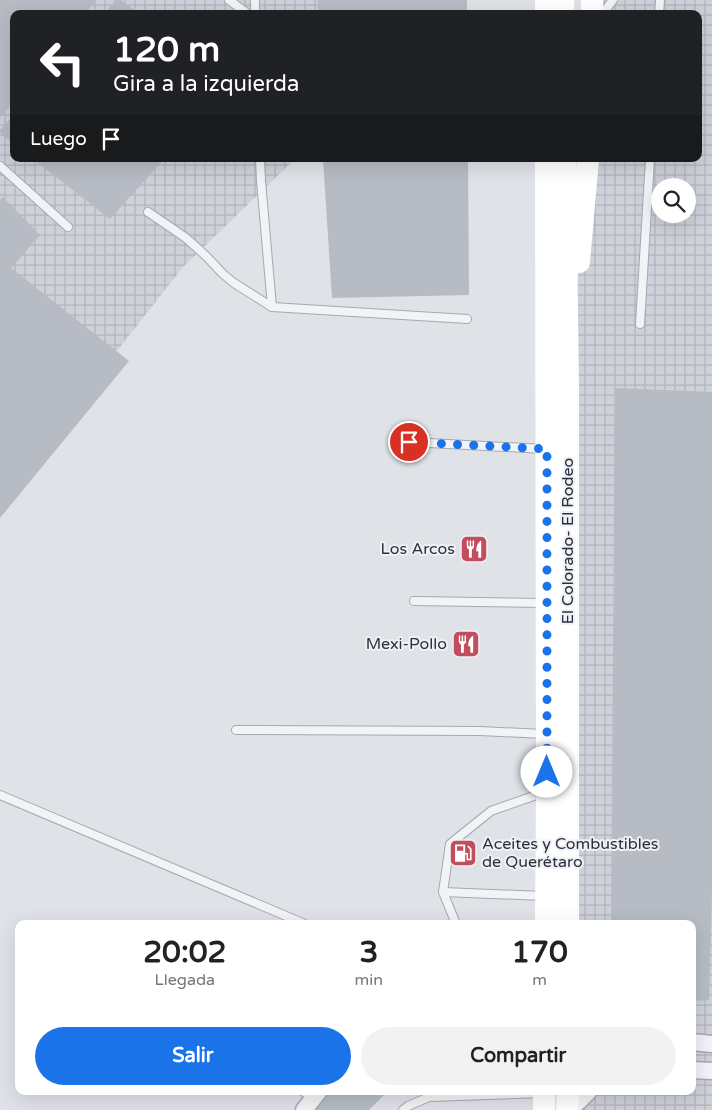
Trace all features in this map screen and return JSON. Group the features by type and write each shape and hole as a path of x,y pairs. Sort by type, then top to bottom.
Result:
{"main road":[{"name":"El Colorado- El Rodeo","path":"546,162 546,920"},
{"name":"El Colorado- El Rodeo","path":"565,162 568,388 568,920"},
{"path":"568,388 588,162"},
{"path":"568,1095 569,1110"}],"street":[{"path":"696,1042 712,1044"},
{"path":"696,1070 712,1071"},
{"path":"569,1110 585,1095"}],"lane":[{"path":"229,0 243,10"},
{"path":"605,10 613,0"},
{"path":"260,162 272,307"},
{"path":"640,324 650,162"},
{"path":"0,166 68,227"},
{"path":"148,212 186,238 234,283 272,307 467,319"},
{"path":"409,442 547,449"},
{"path":"414,601 547,603"},
{"path":"236,730 480,731 547,734"},
{"path":"454,920 443,892 450,844 491,811 547,791"},
{"path":"0,795 296,920"},
{"path":"443,892 546,896"},
{"path":"403,1110 429,1097 544,1098"}],"shaded area":[{"path":"0,0 458,0 448,10 10,10 10,162 292,162 183,267 0,500"},
{"path":"603,0 712,0 712,1110 567,1110 566,1095 696,1095 696,920 565,920 568,388 589,162 702,162 702,10 602,10"}],"building":[{"path":"0,0 96,0 88,10 10,10 10,106 0,118"},
{"path":"116,0 121,0 134,10 107,10"},
{"path":"318,0 467,0 467,10 318,10"},
{"path":"10,119 10,141 0,133 0,130"},
{"path":"37,162 161,162 110,219"},
{"path":"323,162 468,162 469,295 332,298"},
{"path":"3,197 40,235 11,268 129,361 0,518 0,200"},
{"path":"615,388 712,392 712,890 709,1000 696,1001 696,920 611,920"},
{"path":"324,1095 384,1095 369,1110 312,1110"}],"place":[{"name":"Los Arcos","path":"474,549"},
{"name":"Mexi-Pollo","path":"466,644"},
{"name":"Aceites y Combustibles de Querétaro","path":"463,853"}],"route":[{"path":"409,442 547,449 547,772"}]}
